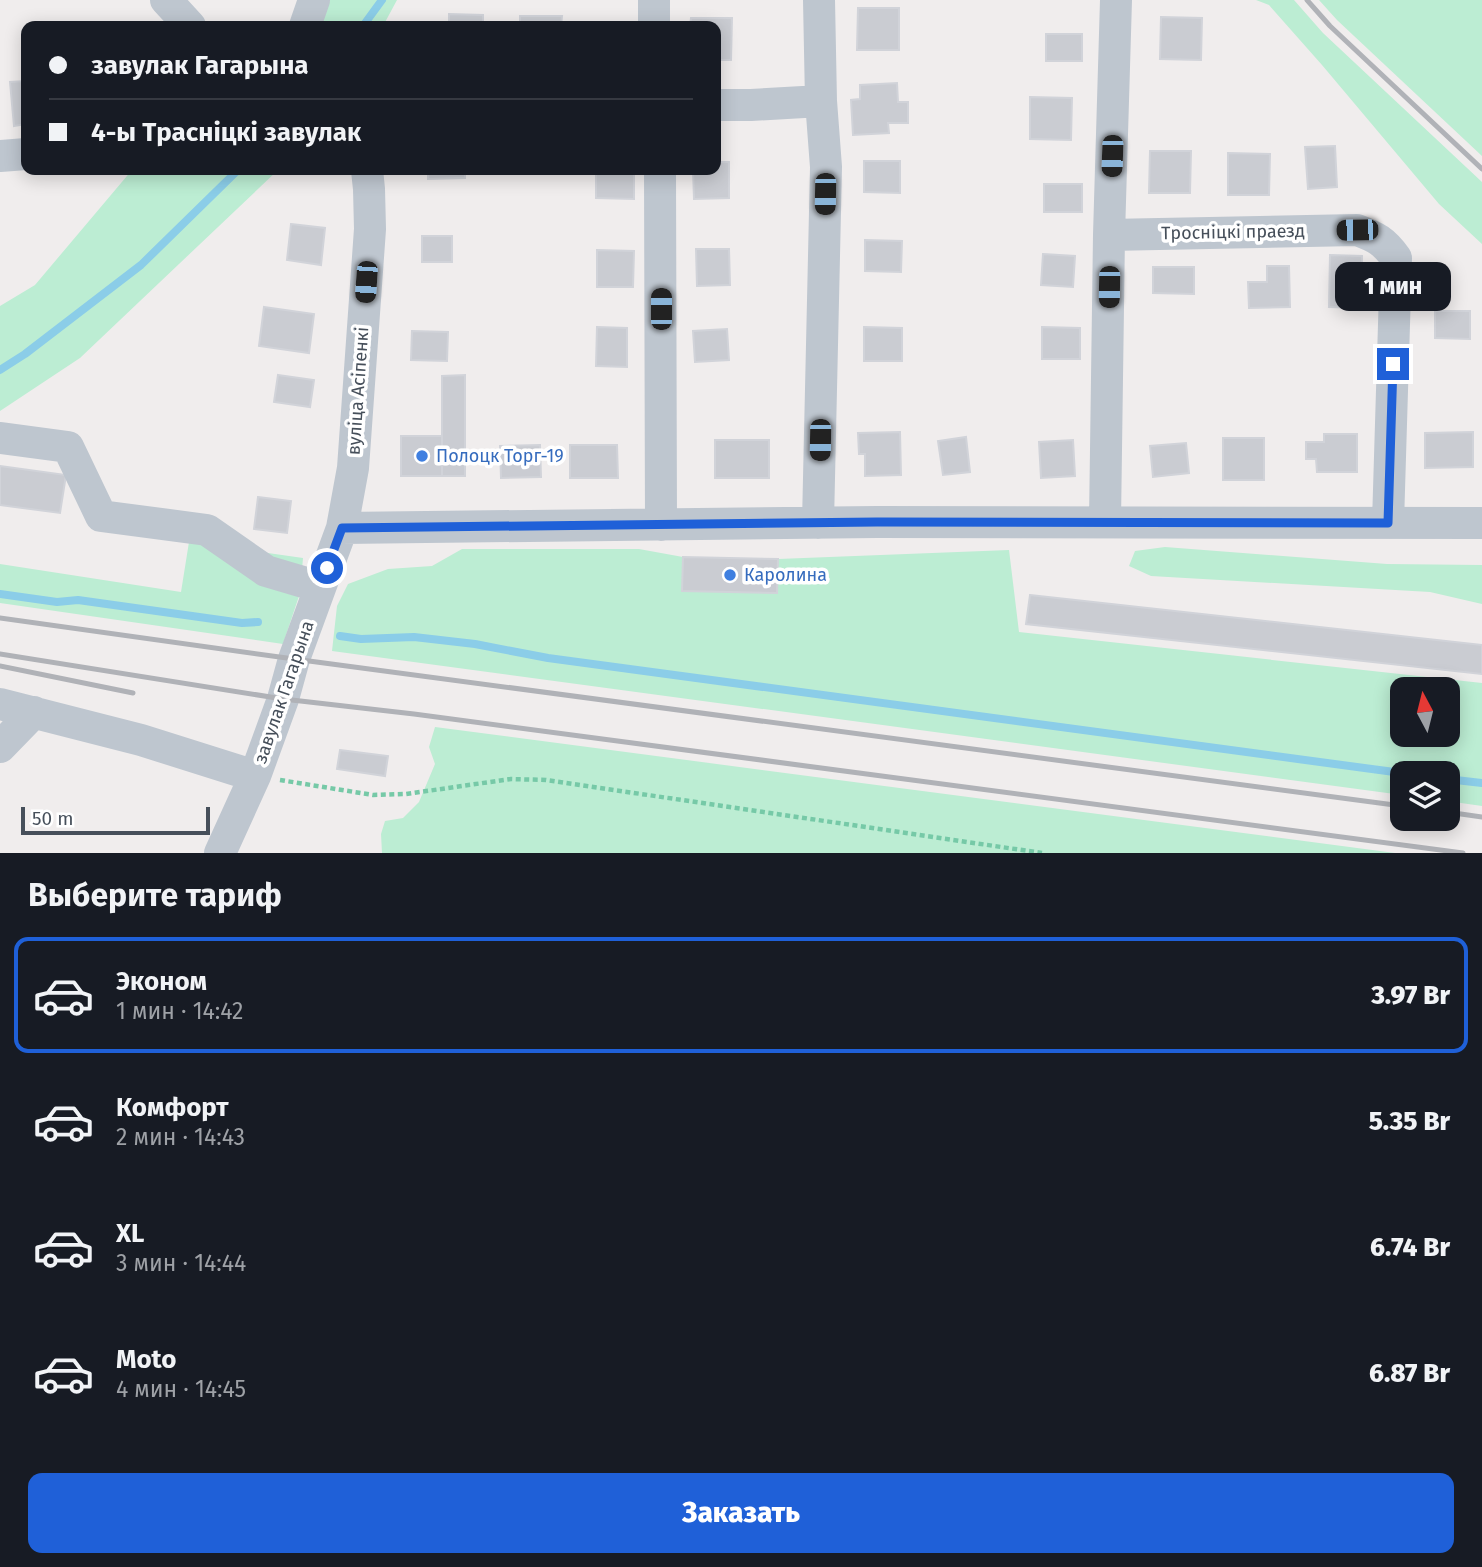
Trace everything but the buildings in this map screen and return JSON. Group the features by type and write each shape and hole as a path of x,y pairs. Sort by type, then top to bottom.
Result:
{"street":[{"path":"166,0 185,21"},
{"path":"307,21 314,0"},
{"path":"654,0 654,21"},
{"path":"818,523 826,167 821,101 819,0"},
{"path":"1105,522 1116,0"},
{"path":"721,106 821,101"},
{"path":"0,156 21,154"},
{"name":"вуліца Асіпенкі","path":"342,528 353,468 370,229 367,175"},
{"path":"660,175 662,525"},
{"name":"Тросніцкі праезд","path":"1110,234 1357,230 1387,244 1396,258 1388,523"},
{"path":"1,438 68,447 101,516 207,530 266,572 320,587"},
{"path":"342,528 818,523 1482,523"},
{"name":"завулак Гагарына","path":"220,853 255,776 342,528"},
{"path":"0,704 141,740 255,776"},
{"path":"0,747 34,712"}],"path":[{"path":"255,776 373,795 406,794 511,779 546,780 1042,853"}],"green space":[{"path":"330,0 397,0 386,21 322,20"},
{"path":"1256,0 1294,0 1323,33 1482,182 1482,244 1439,204 1269,5"},
{"path":"1319,0 1482,0 1482,156 1337,20"},
{"path":"128,175 273,175 80,358 0,411 0,306 35,285"},
{"path":"189,542 303,558 300,593 283,644 0,603 0,564 181,592"},
{"path":"1165,547 1387,564 1482,565 1482,604 1430,592 1151,576 1129,566 1135,551"},
{"path":"462,549 639,549 683,557 682,591 776,593 778,559 1009,550 1019,632 1428,677 1390,677 1390,747 1460,747 1460,681 1482,683 1482,806 1460,803 1460,761 1390,761 1390,793 332,651 337,606 348,584 388,569 432,566"},
{"path":"435,727 1395,853 382,853 381,834 385,821 403,818 419,802 435,764 429,747"}],"waterway":[{"path":"367,21 382,0"},
{"path":"0,370 141,265 233,175"},
{"path":"0,594 57,602 78,600 242,623 258,622"},
{"path":"340,636 361,639 414,637 475,644 548,658 1390,771"},
{"path":"1460,780 1482,783"}],"railway":[{"path":"1307,0 1330,26 1482,169"},
{"path":"0,618 1390,804"},
{"path":"0,654 283,699 1463,853"},
{"path":"0,666 133,693"},
{"path":"1460,814 1482,817"}],"place":[{"name":"Полоцк Торг-19","path":"422,456"},
{"name":"Каролина","path":"730,575"}],"route":[{"path":"327,568 342,528 877,522 1388,523 1393,364"}]}
